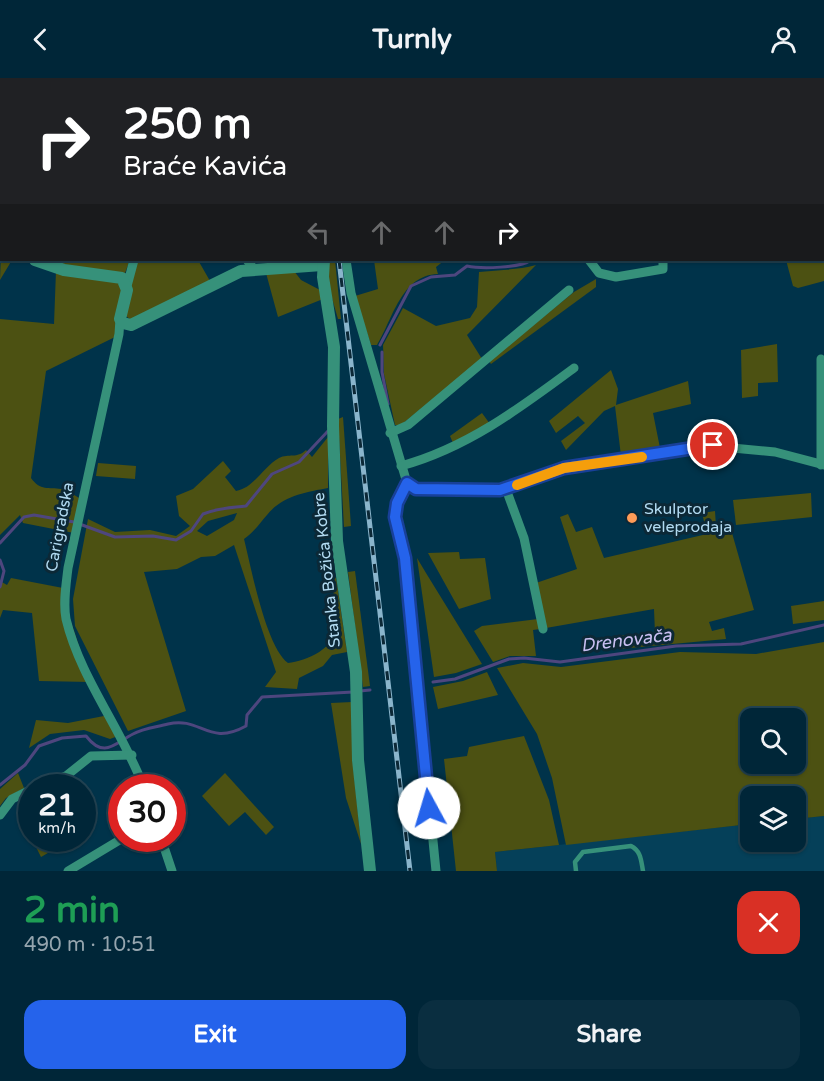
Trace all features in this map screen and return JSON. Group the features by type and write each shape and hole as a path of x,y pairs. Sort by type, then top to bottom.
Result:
{"street":[{"path":"38,261 64,270 126,279"},
{"name":"Carigradska","path":"134,261 126,279 126,322 119,334 80,510 66,587 66,619 93,684 130,752 139,774"},
{"path":"346,261 351,293 390,432 407,483 416,489 506,489 564,468 607,463 701,445 774,452 823,465 821,359"},
{"path":"591,261 599,273 616,276 663,269 663,261"},
{"path":"126,322 226,278 250,264 323,262"},
{"name":"Stanka Božića Kobre","path":"323,262 333,333 337,541 357,692 358,760 370,871"},
{"path":"390,432 408,425 569,290"},
{"path":"401,466 437,454 495,425 574,368"},
{"path":"407,483 397,503 395,517 405,558 436,871"},
{"path":"506,489 524,538 543,629"},
{"path":"68,774 91,756 130,752"},
{"path":"0,815 12,799 18,796"},
{"path":"68,871 108,847"},
{"path":"166,852 172,871"}],"lane":[{"path":"576,871 575,862 583,852 631,846 637,849 641,857 643,871"}],"shaded area":[{"path":"824,816 824,871 497,871 495,852 740,825 740,852 806,852 806,818"}],"green space":[{"path":"1,261 11,261 0,280"},
{"path":"48,261 130,261 125,273 93,271"},
{"path":"136,261 171,261 172,263 199,261 210,281 131,320 126,316"},
{"path":"329,261 335,261 341,319 338,319 327,281"},
{"path":"374,261 444,261 436,267 438,274 425,276 407,290 377,345 371,345 355,296 378,289"},
{"path":"786,261 824,261 824,281 798,288 793,286"},
{"path":"536,265 467,335 482,359 401,425 395,425 384,374 383,345 403,308 436,326 470,318 477,307 479,272"},
{"path":"56,271 116,279 124,286 115,337 46,371 31,478 41,487 61,489 79,498 74,533 23,523 20,515 0,535 0,319 54,324"},
{"path":"294,271 301,280 320,290 323,299 278,317 266,273"},
{"path":"596,279 596,287 491,364 489,361 574,292"},
{"path":"777,344 778,382 758,383 758,396 742,398 741,350"},
{"path":"611,370 618,389 616,405 688,381 691,404 653,413 660,448 621,456 615,406 604,411 566,450 561,441 585,423 578,416 556,433 549,421"},
{"path":"482,413 490,424 453,443 450,436"},
{"path":"343,417 351,526 344,527 338,419"},
{"path":"328,437 328,488 303,493 280,503 244,539 266,624 280,654 288,663 319,652 326,647 336,633 337,614 332,582 336,577 347,652 332,655 323,666 299,678 297,689 265,687 276,672 234,545 215,556 201,557 177,569 144,572 186,711 128,731 75,626 73,599 88,519 115,532 150,530 176,536 190,526 179,516 176,496 193,489 223,461 231,471 225,477 236,491 248,486 279,458 299,454 306,450 312,457","holes":["237,513 234,520 207,536 197,531 208,521"]},
{"path":"98,463 136,466 135,479 96,476"},
{"path":"811,493 812,517 736,525 733,500"},
{"path":"715,511 716,527 730,526 754,610 709,622 712,631 724,628 726,639 619,649 616,636 655,633 654,609 546,628 536,583 577,569 560,517 568,514 576,532 592,527 604,558 707,534 702,513"},
{"path":"459,552 460,559 485,558 491,599 459,609 428,553"},
{"path":"417,558 482,664 456,673 434,677"},
{"path":"355,571 370,686 363,687 348,572"},
{"path":"11,578 63,588 64,601 91,682 39,681 32,613 3,610 0,618 0,581 7,585"},
{"path":"824,601 824,620 793,624 791,606"},
{"path":"538,619 540,629 533,630 536,656 510,656 493,662 474,631 482,626"},
{"path":"824,642 824,816 806,818 806,786 740,786 740,825 566,845 552,778 537,734 497,668 523,663 561,667 680,652 756,654"},
{"path":"487,672 498,695 438,709 433,687 463,681"},
{"path":"352,702 352,754 361,844 346,798 331,703"},
{"path":"109,715 118,736 110,739 84,730 50,734 29,748 36,720 68,723"},
{"path":"524,736 549,800 559,845 495,852 497,871 456,871 444,759 467,756 469,747"},
{"path":"18,773 18,791 6,798 0,806 0,789"},
{"path":"225,773 274,827 266,835 245,812 229,826 202,796"},
{"path":"39,852 50,852 41,857"}],"waterway":[{"path":"380,345 411,286 431,277 455,275 467,266 500,267 519,265 529,261"},
{"path":"382,352 382,372 388,404"},
{"path":"0,543 24,517 34,515 74,522 115,537 153,536 176,540 191,531 203,514 219,509 246,506 272,474 299,462 328,431"},
{"path":"0,560 4,571 0,587"},
{"name":"Drenovača","path":"433,682 455,679 509,659 524,658 560,662 676,646 741,644 824,625"},
{"name":"Drenovača","path":"360,691 370,690"},
{"name":"Drenovača","path":"0,785 25,765 39,746 62,738 86,736 92,743 104,748 115,745 141,730 168,724 189,724 213,732 233,732 246,726 247,715 262,697 353,692"}],"railway":[{"path":"339,261 410,871"}],"slow traffic":[{"path":"517,485 564,468 642,457"}],"place":[{"name":"Skulptor veleprodaja","path":"632,518"}],"route":[{"path":"429,808 405,558 395,517 397,503 407,483 416,489 450,487 500,490 564,468 607,463 701,445 713,445"}]}
